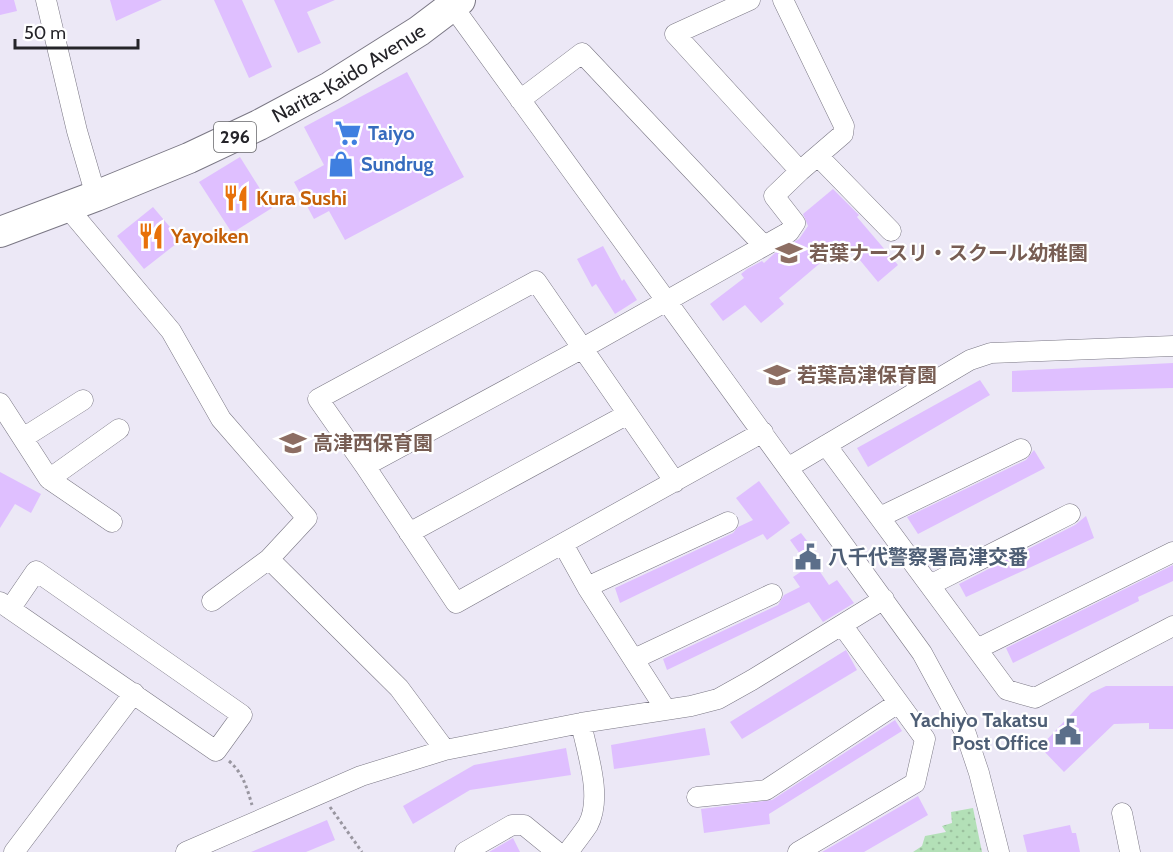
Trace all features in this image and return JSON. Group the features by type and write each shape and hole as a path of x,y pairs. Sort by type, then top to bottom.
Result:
{"highway":[{"name":"Narita-Kaido Avenue","path":"0,232 189,158 259,125 330,87 419,31 453,2"}],"street":[{"path":"46,0 77,131 96,196"},
{"path":"750,0 675,34 800,171"},
{"path":"365,466 583,348 789,232 795,223 774,196 843,134 844,126 783,0"},
{"path":"453,2 520,100 922,653 958,716 972,750 998,849"},
{"path":"520,100 582,53 764,246"},
{"path":"818,156 891,231"},
{"path":"67,207 171,331 221,419 307,518 269,559 212,601"},
{"path":"675,482 536,281 318,399 456,603 564,544 675,482 763,432"},
{"path":"789,467 970,360 991,353 1173,346"},
{"path":"22,438 83,399"},
{"path":"0,404 49,479 112,522"},
{"path":"409,532 628,414"},
{"path":"49,479 119,429"},
{"path":"826,445 1007,690 1035,698 1173,626"},
{"path":"880,517 1021,449"},
{"path":"930,585 1070,514"},
{"path":"587,587 728,522"},
{"path":"564,544 587,587 666,710"},
{"path":"977,649 1173,552"},
{"path":"269,559 399,688 445,750"},
{"path":"36,571 242,715 216,750 134,693 5,605 36,571"},
{"path":"634,659 772,594"},
{"path":"186,852 361,776 445,750 581,723 691,706 718,699 884,599"},
{"path":"798,852 915,783 925,739 842,625"},
{"path":"14,852 134,693"},
{"path":"698,797 765,790 898,703"},
{"path":"568,852 588,825 593,811 595,793 581,723"},
{"path":"1122,813 1130,852"},
{"path":"465,852 512,825 524,825 557,852"}],"path":[{"path":"216,750 236,767 244,780 258,822"},
{"path":"320,794 362,852"}],"green space":[{"path":"973,808 982,852 913,852 922,846 925,836 946,832 942,826 952,823 951,812"}],"building":[{"path":"0,0 14,0 17,11 0,15"},
{"path":"110,0 162,0 116,21"},
{"path":"214,0 242,0 272,67 249,78"},
{"path":"274,0 335,0 307,12 321,43 298,53"},
{"path":"407,72 464,177 345,240 329,211 314,219 294,182 324,165 304,127"},
{"path":"240,157 272,208 232,233 199,182"},
{"path":"833,189 859,215 857,217 898,265 878,282 845,242 779,298 784,304 761,323 745,305 723,321 710,304 744,278 741,274 747,269 762,261 764,263 775,253 799,239 808,226 803,214"},
{"path":"153,207 181,240 144,269 117,236"},
{"path":"603,246 622,281 624,279 637,300 615,314 596,284 592,287 577,259"},
{"path":"1173,363 1173,388 1012,392 1012,371"},
{"path":"980,380 990,395 868,467 857,448"},
{"path":"1034,450 1045,468 918,534 907,517 1026,460"},
{"path":"0,472 41,494 31,513 15,504 0,528"},
{"path":"759,481 790,523 767,540 763,534 620,603 615,588 733,533 738,527 753,520 736,498"},
{"path":"1086,516 1094,538 966,597 959,584 1075,525"},
{"path":"801,533 811,546 800,554 790,540"},
{"path":"814,563 829,585 837,580 854,603 823,622 809,602 667,670 663,659 778,605 784,595 800,587 793,577"},
{"path":"1173,565 1173,581 1138,597 1139,601 1013,663 1006,648"},
{"path":"846,650 857,670 742,739 730,722"},
{"path":"1106,686 1173,686 1173,729 1149,729 1149,723 1114,724 1064,772 1040,747 1091,693"},
{"path":"895,720 902,731 769,814 770,824 704,833 701,809 772,800"},
{"path":"705,728 710,755 614,769 611,745"},
{"path":"566,748 571,775 470,790 413,824 403,806 474,765"},
{"path":"918,796 928,815 864,852 822,852"},
{"path":"327,820 335,840 306,852 251,852"},
{"path":"1070,825 1072,833 1076,833 1080,852 1027,852 1023,835"},
{"path":"513,838 520,852 489,852"}],"place":[{"name":"Taiyo","path":"348,133"},
{"name":"Sundrug","path":"341,164"},
{"name":"Kura Sushi","path":"236,198"},
{"name":"Yayoiken","path":"151,236"},
{"name":"若葉ナースリ・スクール幼稚園","path":"789,253"},
{"name":"若葉高津保育園","path":"777,375"},
{"name":"高津西保育園","path":"293,443"},
{"name":"八千代警察署高津交番","path":"808,557"},
{"name":"Yachiyo Takatsu Post Office","path":"1068,732"}]}
